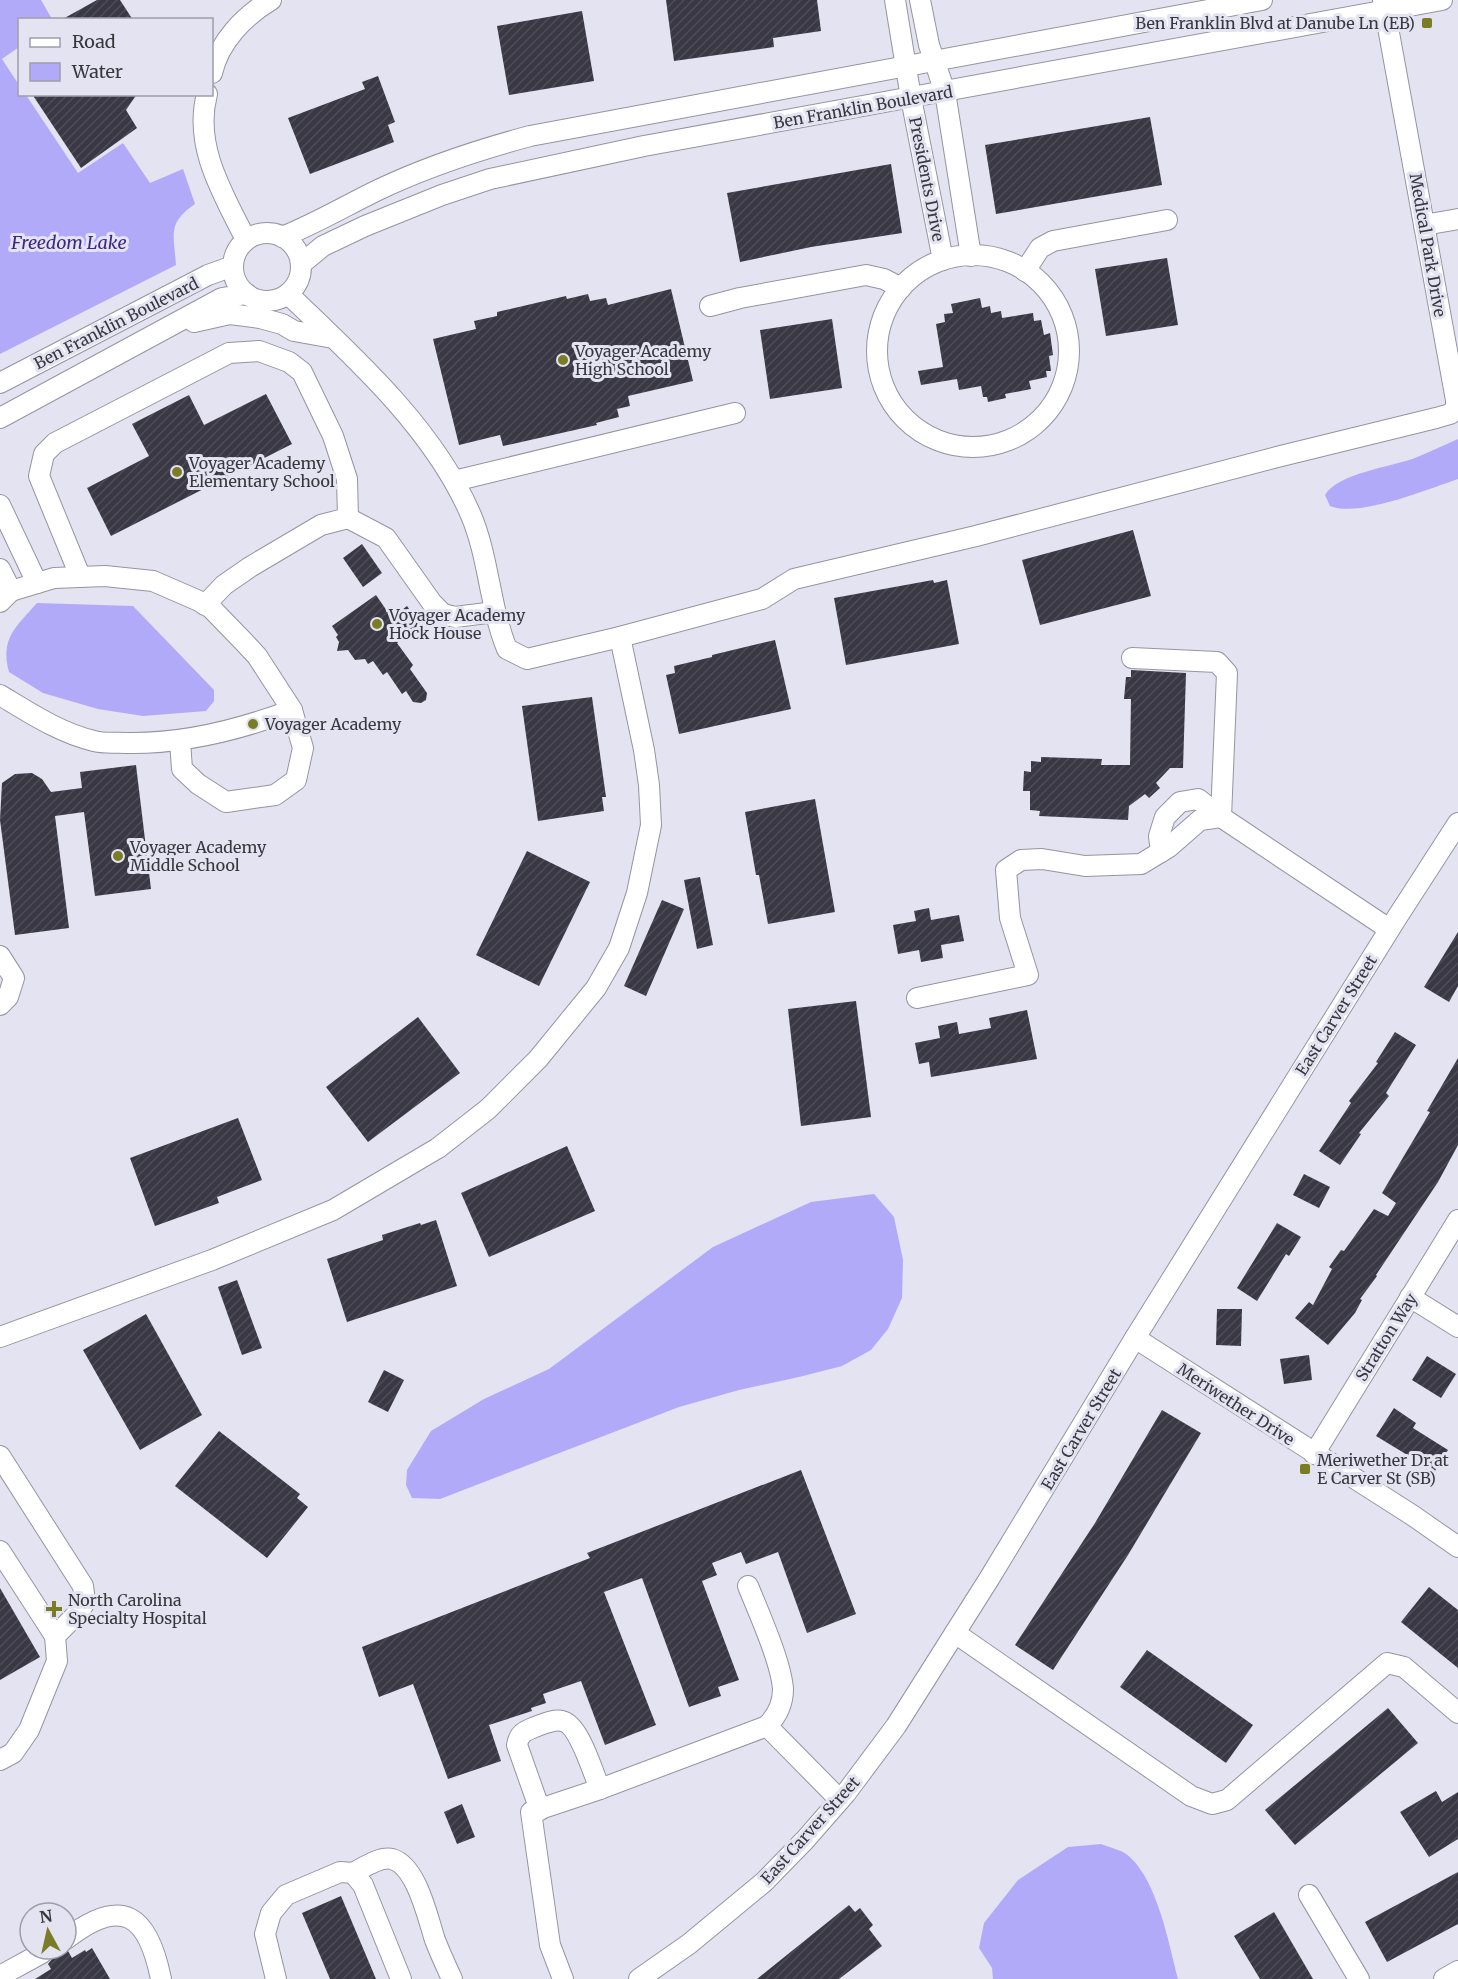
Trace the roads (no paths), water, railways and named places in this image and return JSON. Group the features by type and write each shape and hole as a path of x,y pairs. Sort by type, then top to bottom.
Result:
{"street":[{"path":"213,68 224,42 247,18 271,0"},
{"name":"Presidents Drive","path":"895,0 911,98 943,261"},
{"name":"Presidents Drive","path":"920,0 929,45 945,92 971,256"},
{"name":"Ben Franklin Boulevard","path":"282,237 312,225 379,190 482,149 530,136 1262,0"},
{"name":"Ben Franklin Boulevard","path":"301,264 323,246 365,226 442,195 490,179 644,146 945,92 1384,5 1442,0"},
{"name":"Medical Park Drive","path":"620,637 762,600 794,579 976,536 1450,414 1456,409 1456,400 1384,5"},
{"path":"207,96 203,122 206,153 246,240"},
{"path":"1424,225 1458,219"},
{"path":"1025,271 1040,248 1053,241 1167,220"},
{"path":"264,234 282,237 294,248 301,264 300,275 295,285 288,294 278,299 267,301 247,294 236,282 233,266 239,248 246,240 264,234"},
{"name":"Presidents Drive","path":"971,256 999,260 1025,271 1042,284 1055,302 1065,322 1069,344 1068,366 1062,387 1051,407 1036,423 1018,436 998,444 975,447 953,445 932,438 913,426 897,411 886,392 879,371 877,349 880,327 888,306 913,276 943,261 971,256"},
{"name":"Ben Franklin Boulevard","path":"0,383 208,275 233,266"},
{"path":"710,306 740,298 866,275 884,279 901,288"},
{"name":"Ben Franklin Boulevard","path":"0,418 222,298 247,294"},
{"path":"4,1335 212,1260 333,1210 438,1148 488,1109 538,1059 596,988 619,948 637,893 651,825 649,785 644,750 620,637 526,659 507,649 498,627 483,555 474,525 454,481 425,437 381,387 288,294"},
{"name":"Ben Franklin Boulevard","path":"162,332 207,318 230,314 260,318 282,324 294,331 333,338"},
{"path":"80,576 39,476 44,454 55,443 229,353 259,351 289,362 302,372 333,436 345,473 349,503 348,518"},
{"path":"454,481 735,413"},
{"path":"0,505 37,583"},
{"path":"205,605 224,585 250,567 321,525 348,518 386,538 443,615 455,617 495,612"},
{"path":"0,569 5,597 54,578 80,576 140,578 183,593 205,605 257,656 292,710 303,748 296,780 275,795 226,802 198,784 182,769 180,741"},
{"path":"1132,658 1217,662 1227,673 1221,817"},
{"path":"0,695 42,721 96,742 180,741 250,725 292,710"},
{"path":"1161,852 1159,836 1165,818 1180,802 1198,799 1221,817 1389,929"},
{"path":"917,998 1028,975 1010,918 1006,870 1021,860 1042,859 1085,866 1141,864 1161,852 1200,820 1221,817"},
{"name":"East Carver Street","path":"639,1979 689,1944 764,1882 840,1800 896,1726 1389,929 1458,823"},
{"path":"0,956 14,978 8,997 0,1005"},
{"name":"Stratton Way","path":"1314,1454 1458,1220"},
{"path":"1410,1297 1458,1327"},
{"name":"Meriwether Drive","path":"1135,1338 1412,1515 1458,1547"},
{"path":"0,1456 83,1586 85,1600 80,1611 55,1636"},
{"path":"0,1760 13,1753 28,1730 57,1661 55,1636 1,1556"},
{"path":"563,1979 550,1945 531,1812 600,1789 767,1726 776,1718 783,1689 779,1668 748,1586"},
{"path":"955,1633 1191,1796 1212,1804 1227,1800 1387,1663 1404,1667 1458,1713"},
{"path":"540,1810 518,1745 518,1737 524,1732 547,1723 560,1720 570,1724 600,1789"},
{"path":"767,1726 840,1800"},
{"path":"276,1979 265,1934 271,1913 286,1895 340,1872 353,1872 378,1861 392,1859 404,1867 417,1886 436,1942 452,1979"},
{"path":"353,1872 363,1885 401,1979"},
{"path":"1309,1895 1359,1979"},
{"path":"78,1930 109,1916 129,1916 140,1925 150,1940 161,1979"},
{"path":"0,1976 27,1961"},
{"path":"1444,1979 1458,1971"}],"water":[{"name":"Freedom Lake","path":"0,0 41,0 51,18 18,18 18,48 2,59 18,83 18,96 27,96 78,173 123,143 150,183 183,169 195,204 180,217 174,230 176,265 0,354"},
{"path":"1458,439 1458,479 1394,501 1358,508 1343,509 1330,506 1325,495 1341,481 1415,458"},
{"path":"37,603 133,606 214,690 214,701 206,711 143,716 98,709 43,693 9,672 7,660 8,642 12,634"},
{"path":"874,1194 894,1217 903,1260 902,1298 888,1329 871,1350 842,1366 739,1390 679,1407 440,1499 412,1498 406,1485 407,1470 431,1431 484,1399 549,1369 713,1247 811,1202"},
{"path":"1101,1844 1123,1852 1144,1875 1159,1910 1178,1979 993,1979 992,1968 979,1948 984,1923 1018,1880 1068,1847"}],"place":[{"name":"Ben Franklin Blvd at Danube Ln (EB)","path":"1427,23"},
{"name":"Voyager Academy High School","path":"563,360"},
{"name":"Voyager Academy Elementary School","path":"177,472"},
{"name":"Voyager Academy Hock House","path":"377,624"},
{"name":"Voyager Academy","path":"253,724"},
{"name":"Voyager Academy Middle School","path":"118,856"},
{"name":"Meriwether Dr at E Carver St (SB)","path":"1305,1469"},
{"name":"North Carolina Specialty Hospital","path":"54,1609"}]}
